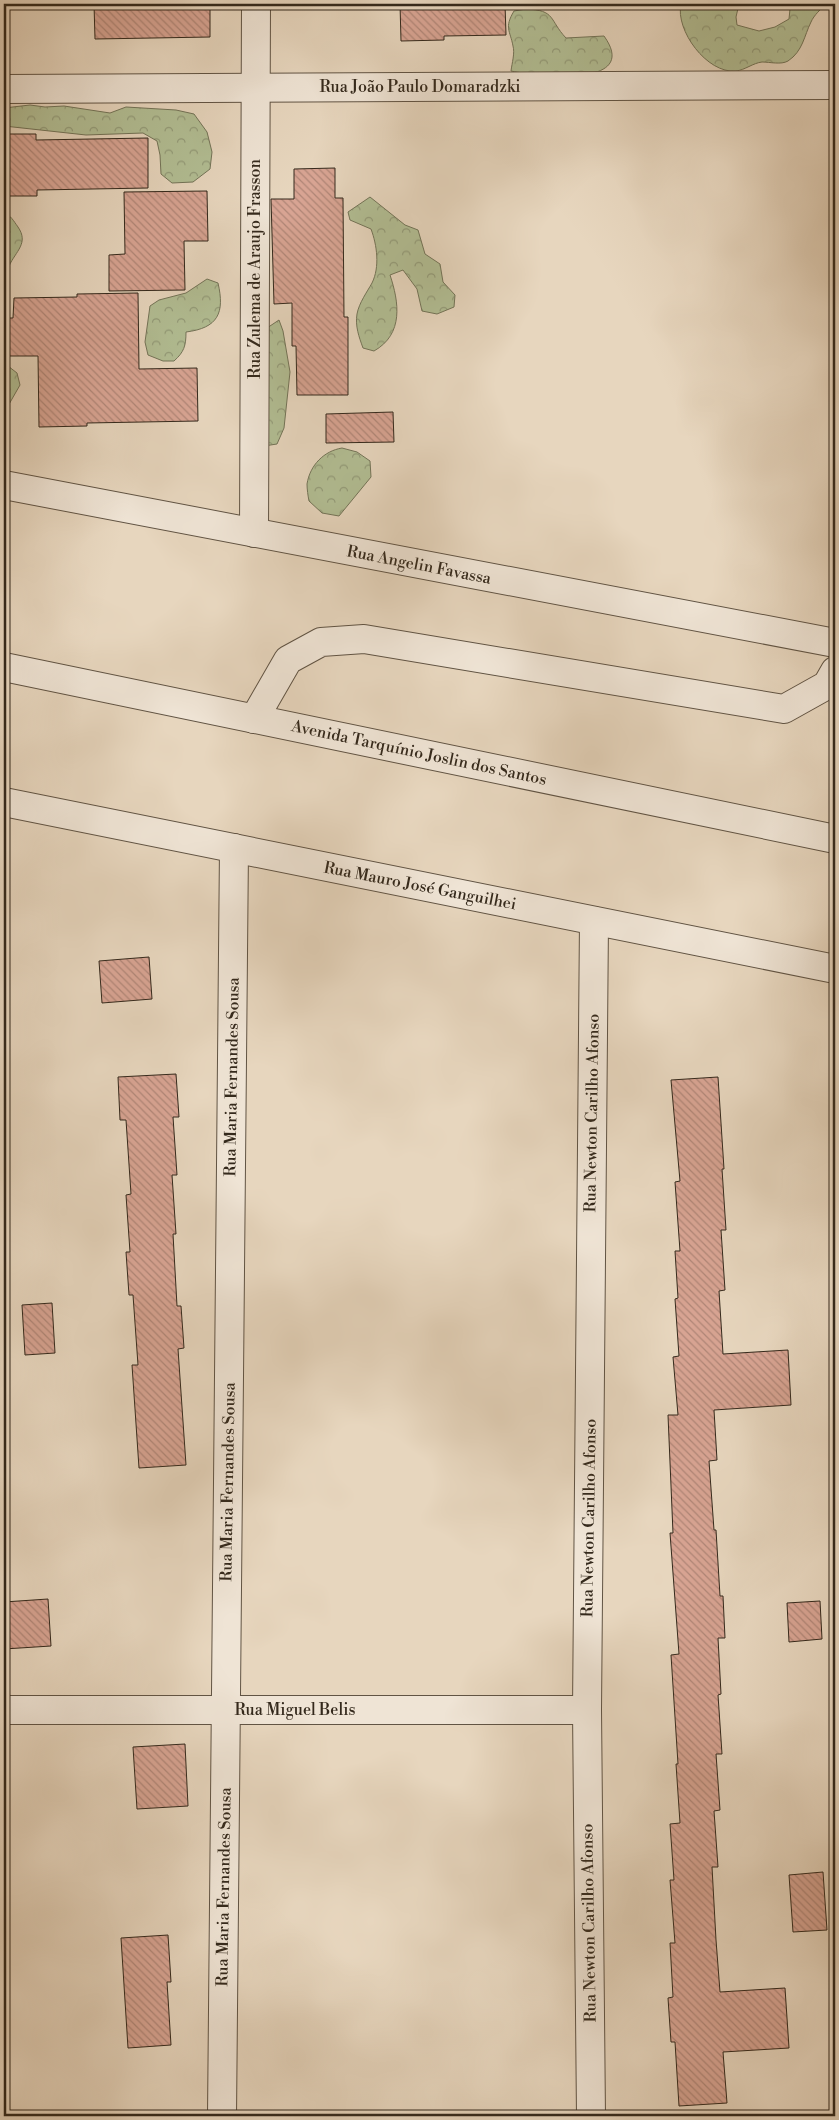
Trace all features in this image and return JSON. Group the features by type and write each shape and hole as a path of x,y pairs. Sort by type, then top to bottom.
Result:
{"street":[{"name":"Rua Zulema de Araujo Frasson","path":"254,533 256,4"},
{"name":"Rua João Paulo Domaradzki","path":"4,89 835,85"},
{"name":"Rua Angelin Favassa","path":"4,486 835,643"},
{"path":"254,719 288,660 321,642 364,639 784,709 826,685 835,671"},
{"name":"Avenida Tarquínio Joslin dos Santos","path":"4,667 835,839"},
{"name":"Rua Mauro José Ganguilhei","path":"4,802 835,969"},
{"name":"Rua Maria Fernandes Sousa","path":"222,2116 234,848"},
{"name":"Rua Newton Carilho Afonso","path":"591,2116 587,1710 594,921"},
{"name":"Rua Miguel Belis","path":"4,1710 587,1710"}],"green space":[{"path":"681,4 739,4 736,17 737,25 759,31 775,27 789,19 790,9 788,4 826,4 814,17 797,53 788,61 779,63 762,62 736,71 725,70 714,65 695,48 683,26 680,14"},
{"path":"526,9 543,11 551,17 566,38 604,36 612,53 609,65 598,72 581,75 541,75 511,71 514,52 508,25 514,11"},
{"path":"30,105 45,107 64,106 110,113 126,107 176,110 194,114 207,132 212,152 210,169 193,182 172,183 161,174 157,141 143,133 86,135 4,126 4,108"},
{"path":"370,197 405,225 418,230 425,254 440,264 443,282 455,295 454,307 437,314 422,311 417,289 403,270 390,275 397,306 395,327 384,344 374,351 363,348 358,331 357,314 376,270 375,242 371,229 350,220 348,212"},
{"path":"4,212 15,222 21,233 22,242 9,266 4,267"},
{"path":"207,279 218,283 220,303 217,317 205,327 186,332 184,348 174,361 163,361 148,355 145,342 150,306 159,300 186,293"},
{"path":"279,320 283,331 290,372 284,428 277,444 264,446 267,328"},
{"path":"8,366 17,373 20,385 8,406 9,432 4,438 4,367"},
{"path":"342,448 357,452 370,461 371,477 339,516 322,513 309,501 307,484 311,471 319,460 329,452"}],"building":[{"path":"94,4 210,4 210,37 95,39"},
{"path":"400,4 505,4 506,35 444,36 444,40 401,41"},
{"path":"4,134 36,134 36,140 148,138 148,188 37,190 37,196 4,196"},
{"path":"335,168 335,198 343,198 344,317 348,317 348,395 297,395 296,346 292,346 292,303 274,304 271,199 294,199 294,169"},
{"path":"207,191 208,241 184,241 185,290 109,291 109,255 125,254 124,192"},
{"path":"138,293 139,369 197,368 198,421 87,423 87,426 39,427 38,356 4,356 4,318 13,318 14,298 77,297 77,294"},
{"path":"393,412 394,442 326,443 326,414"},
{"path":"149,957 152,999 102,1003 99,961"},
{"path":"176,1074 179,1117 173,1117 177,1175 172,1175 176,1234 173,1234 177,1306 181,1306 184,1348 178,1349 186,1465 139,1468 132,1365 138,1365 133,1295 129,1295 126,1252 130,1252 126,1195 131,1194 126,1120 120,1120 118,1077"},
{"path":"718,1077 726,1230 721,1230 725,1290 719,1291 723,1354 788,1350 791,1405 714,1410 717,1460 709,1461 720,1596 723,1596 725,1638 718,1638 721,1694 718,1695 722,1754 716,1754 720,1810 714,1811 718,1867 712,1867 716,1940 720,1992 785,1988 789,2048 723,2052 727,2103 679,2106 675,2042 671,2042 668,1998 673,1997 670,1943 675,1943 670,1880 674,1880 670,1824 680,1823 671,1655 679,1654 670,1533 673,1533 668,1415 678,1415 673,1357 679,1356 675,1299 678,1298 675,1251 680,1251 675,1182 680,1181 671,1080"},
{"path":"52,1303 55,1353 25,1355 22,1305"},
{"path":"48,1599 51,1646 4,1649 4,1602"},
{"path":"820,1601 822,1639 789,1642 787,1603"},
{"path":"185,1744 188,1806 137,1809 133,1747"},
{"path":"823,1872 827,1930 793,1932 789,1875"},
{"path":"168,1935 171,1982 167,1982 171,2045 128,2048 121,1938"}]}
